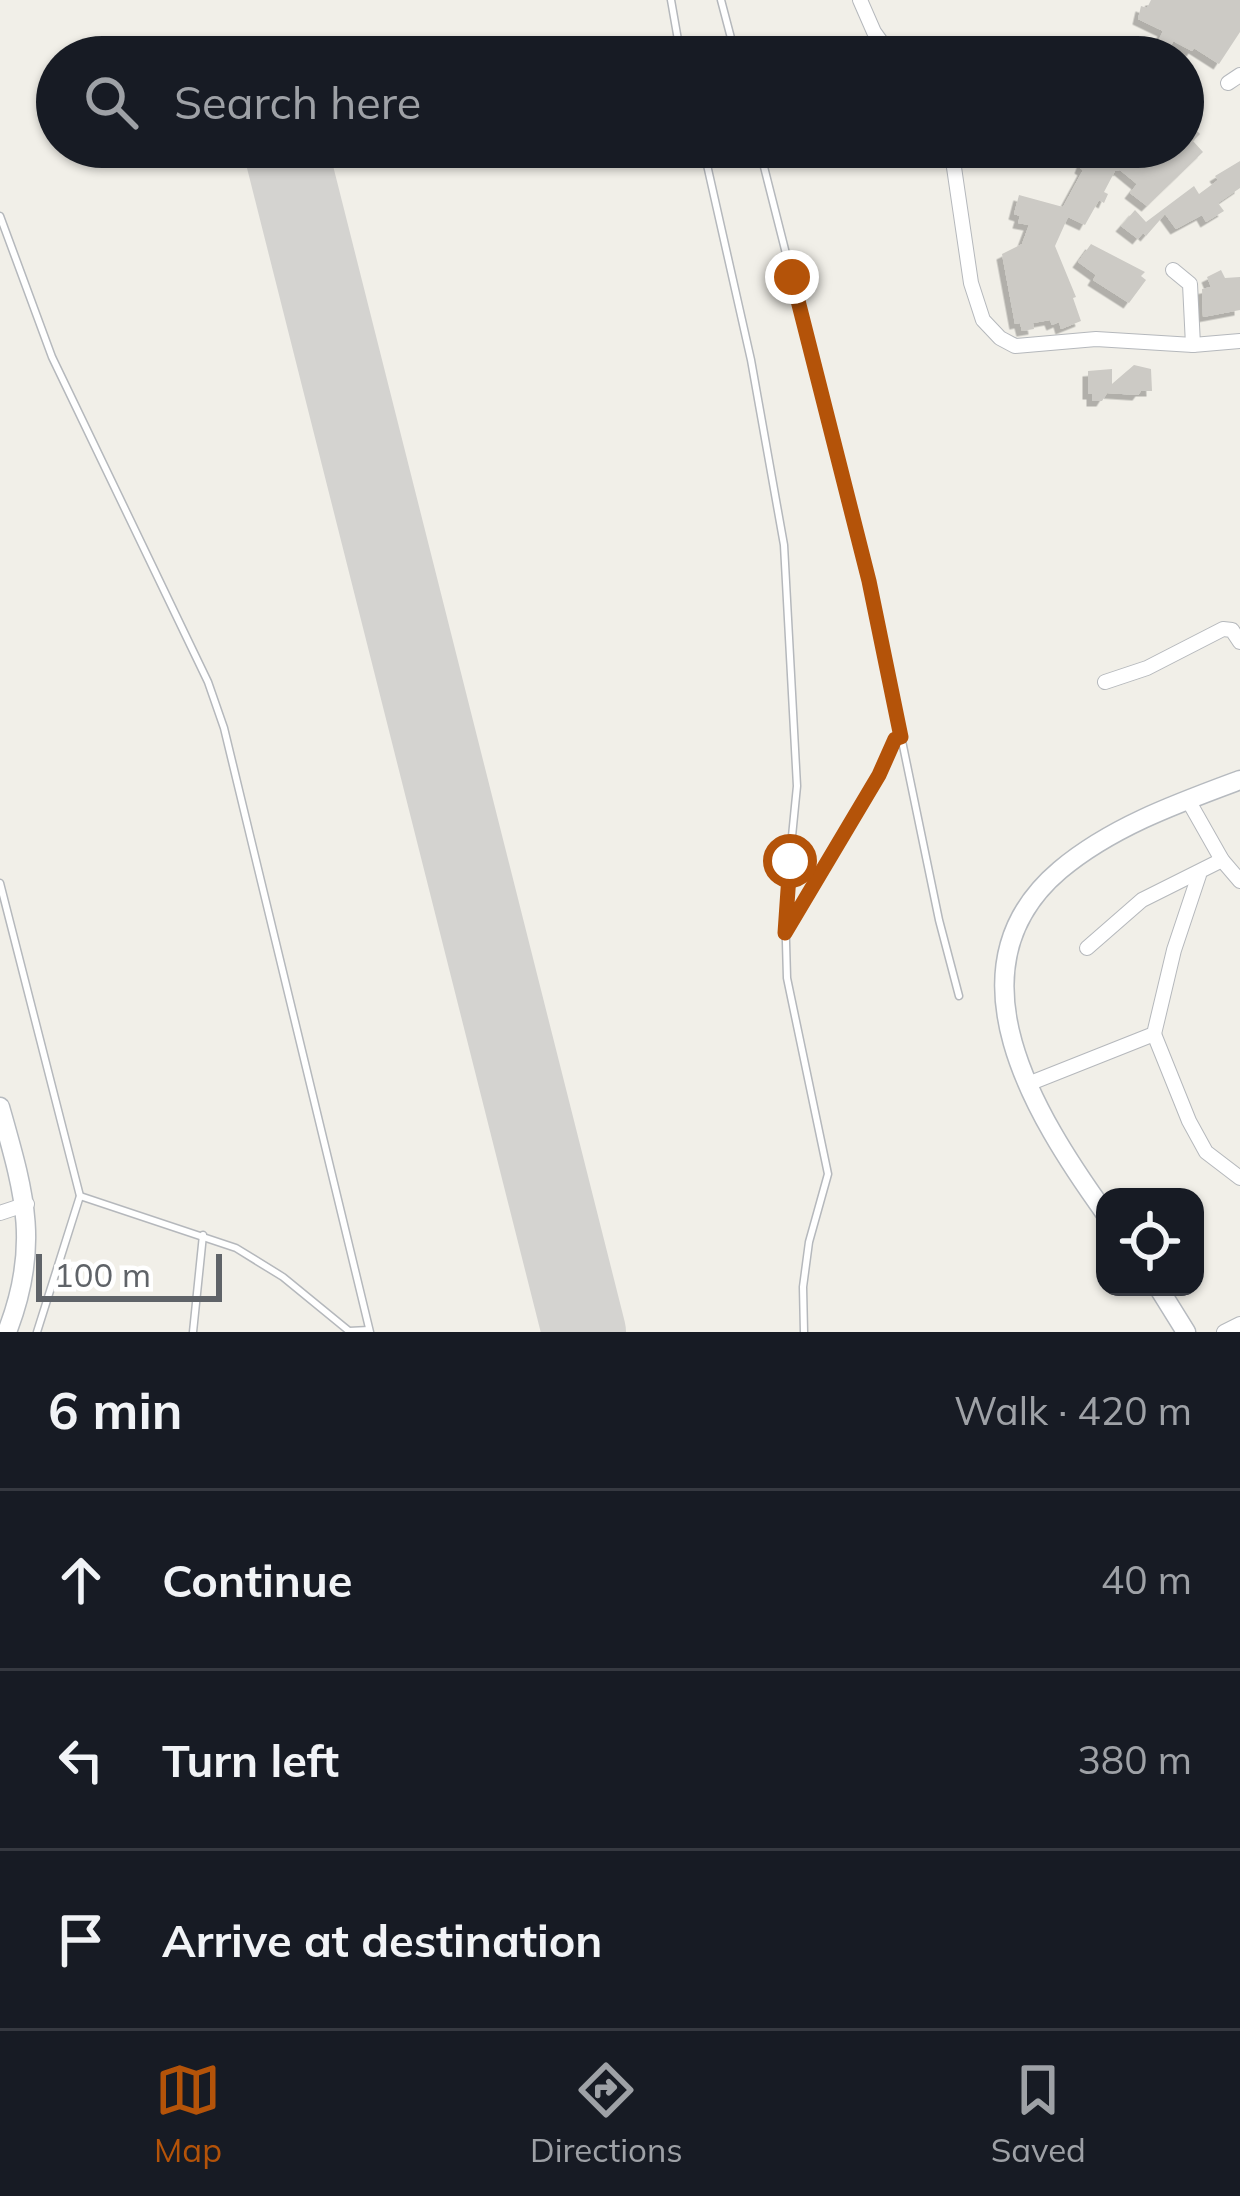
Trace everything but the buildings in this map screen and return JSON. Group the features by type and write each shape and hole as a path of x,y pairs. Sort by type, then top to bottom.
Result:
{"main road":[{"path":"1096,1200 1054,1140 1028,1084 1001,986 1008,942 1037,894 1079,855 1188,800 1240,780"},
{"path":"0,1107 7,1156 27,1204 26,1260 7,1332"},
{"path":"1164,1296 1186,1332"}],"street":[{"path":"860,0 877,36"},
{"path":"954,168 971,284 983,320 1015,346 1096,339 1192,345 1240,340"},
{"path":"1173,270 1190,284 1192,345"},
{"path":"1105,682 1147,668 1223,629 1232,630 1240,642"},
{"path":"1188,800 1222,860 1240,880"},
{"path":"1088,948 1142,900 1222,860"},
{"path":"1199,875 1174,950 1154,1034 1206,1152 1240,1178"},
{"path":"1028,1084 1154,1034"},
{"path":"0,1213 27,1204"},
{"path":"1224,1332 1240,1324"}],"lane":[{"path":"671,0 677,36"},
{"path":"721,0 730,36"},
{"path":"708,168 751,360 784,545 797,786 785,933 790,1007 827,1174 802,1287 804,1332"},
{"path":"764,168 869,581 959,996"},
{"path":"0,216 52,357 208,682 224,728 370,1331 349,1330 262,1262 203,1235 80,1196"},
{"path":"785,933 879,775 895,739 901,737"},
{"path":"0,883 80,1196 37,1332"},
{"path":"194,1332 203,1235"}],"runway":[{"path":"290,168 584,1332"}],"route":[{"path":"790,861 785,933 879,775 895,739 901,737 869,581 792,277"}]}
